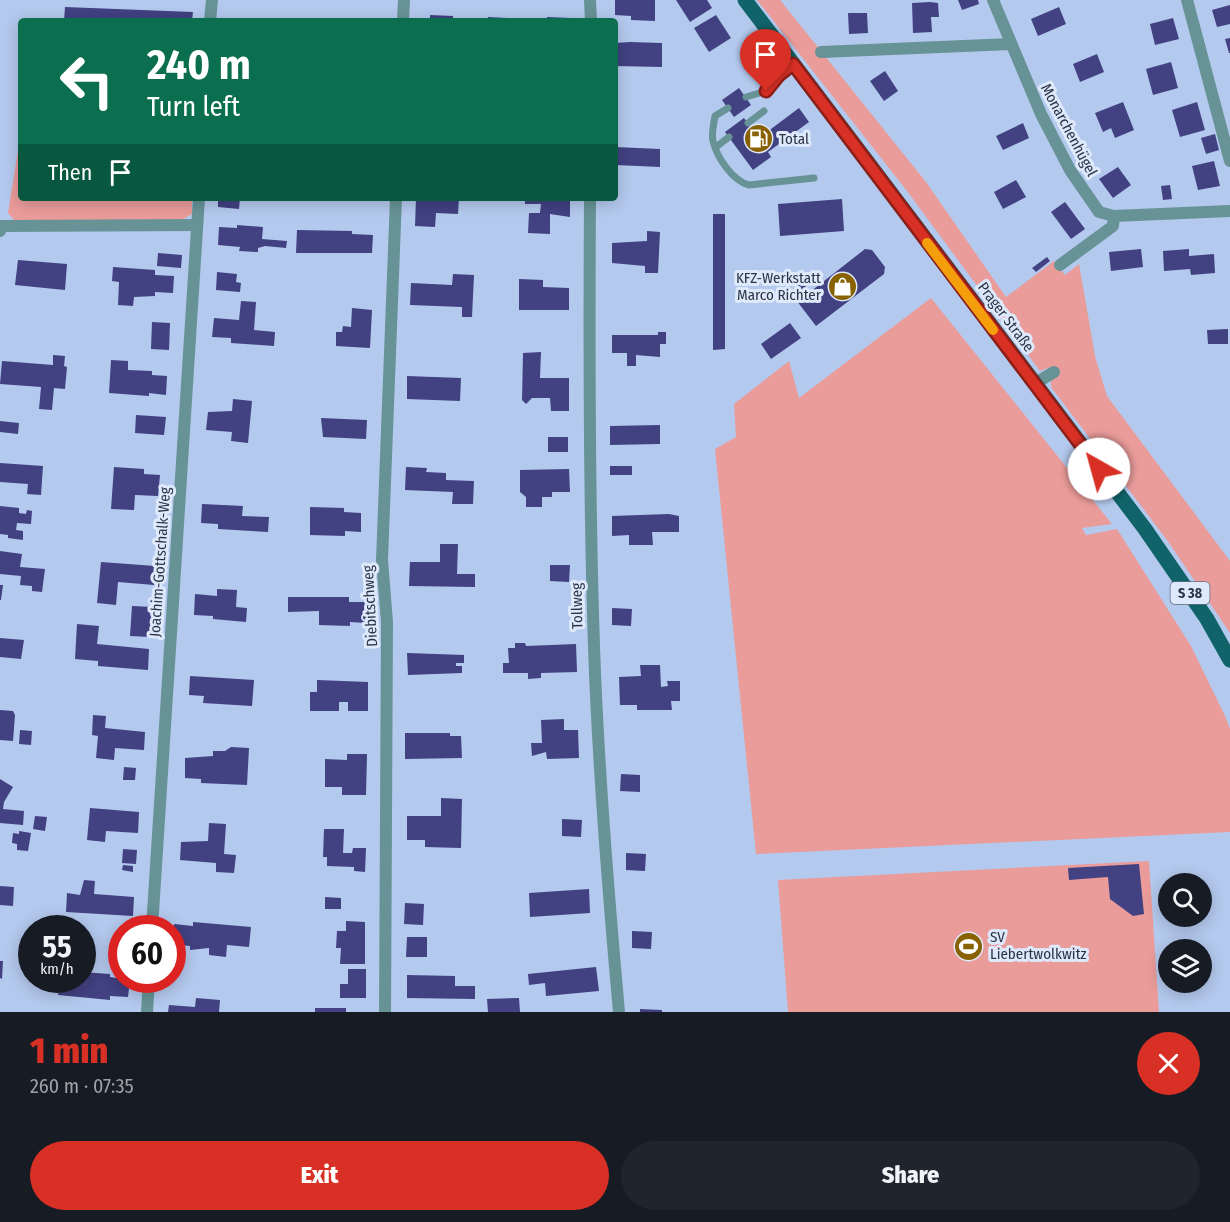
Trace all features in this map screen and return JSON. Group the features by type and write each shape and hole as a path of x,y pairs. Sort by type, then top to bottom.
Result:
{"main road":[{"name":"Prager Straße","path":"745,0 1177,573 1230,660"}],"street":[{"path":"210,18 212,0"},
{"path":"403,18 404,0"},
{"path":"590,0 591,18"},
{"name":"Monarchenhügel","path":"993,0 1041,114 1070,170 1099,212 1114,216"},
{"path":"1187,0 1230,160"},
{"path":"821,52 1011,44"},
{"name":"Joachim-Gottschalk-Weg","path":"153,915 199,201"},
{"name":"Diebitschweg","path":"385,1012 387,622 382,560 396,201"},
{"name":"Tollweg","path":"590,201 590,490 594,648 605,859 619,1012"},
{"path":"1060,265 1113,226 1114,216 1230,211"},
{"path":"0,231 1,226 197,225"},
{"path":"1034,384 1054,372"},
{"path":"147,1012 148,993"}],"lane":[{"path":"746,97 766,91 779,75 793,64"},
{"path":"729,108 715,116 712,131 716,147 729,171 740,183 749,185 814,178"},
{"path":"748,123 764,111"},
{"path":"716,147 729,137"}],"shaded area":[{"path":"757,0 780,0 926,182 1006,297 1054,261 1065,275 1079,264 1095,356 1107,396 1230,561 1230,633 1167,540 1051,387 1051,367 1040,371 907,191"},
{"path":"18,151 18,201 192,201 192,214 182,220 15,221 8,213"},
{"path":"931,298 1112,524 1082,528 1086,535 1117,529 1191,646 1230,729 1230,832 756,854 715,449 736,437 734,404 789,361 799,398"},
{"name":"SV Liebertwolkwitz","path":"1149,861 1159,1012 788,1012 778,880"}],"building":[{"path":"615,0 655,0 655,21 631,20 631,16 615,15"},
{"path":"676,0 707,0 712,8 690,22"},
{"path":"958,0 978,0 979,4 962,10"},
{"path":"912,3 938,3 939,17 931,17 932,32 913,33"},
{"path":"1230,5 1230,24 1217,27 1212,10"},
{"path":"65,7 193,12 192,18 64,18"},
{"path":"1059,7 1066,24 1038,36 1031,19"},
{"path":"848,13 867,13 868,33 849,34"},
{"path":"430,15 453,16 453,18 430,18"},
{"path":"716,15 731,38 709,52 694,28"},
{"path":"1173,18 1179,39 1155,45 1150,24"},
{"path":"1230,38 1230,53 1229,53 1225,39"},
{"path":"618,43 662,43 662,67 618,66"},
{"path":"1097,54 1104,72 1080,82 1073,64"},
{"path":"1171,62 1178,88 1153,95 1146,69"},
{"path":"885,71 898,91 884,101 870,81"},
{"name":"Total","path":"739,88 751,105 734,117 722,100"},
{"path":"1123,102 1134,130 1115,138 1111,128 1103,132 1095,113"},
{"path":"1197,102 1205,130 1180,137 1172,110"},
{"name":"Total","path":"799,108 809,122 768,152 771,157 753,170 725,132 744,118 759,138"},
{"path":"1023,123 1029,138 1003,150 996,136"},
{"path":"1215,134 1219,150 1206,154 1201,138"},
{"path":"618,147 660,149 660,167 618,165"},
{"path":"1214,161 1220,186 1198,190 1192,166"},
{"path":"1118,167 1131,185 1113,198 1099,179"},
{"path":"1016,180 1026,197 1003,209 994,192"},
{"path":"1170,185 1172,199 1163,200 1161,186"},
{"path":"842,199 844,231 780,236 778,204"},
{"path":"218,201 240,201 239,209 218,207"},
{"path":"416,201 459,201 458,214 436,213 435,227 415,226"},
{"path":"525,201 570,201 570,217 550,214 550,234 528,233 529,213 540,213 541,204 525,204"},
{"path":"1065,202 1085,229 1071,239 1051,212"},
{"path":"713,214 725,214 725,349 713,350"},
{"path":"237,225 263,227 262,239 287,241 286,248 265,246 258,248 258,252 239,251 240,247 218,245 219,227 237,228"},
{"path":"297,230 352,231 352,234 373,235 372,253 296,253"},
{"path":"647,231 660,232 658,273 645,273 645,266 612,263 612,243 647,241"},
{"name":"KFZ-Werkstatt Marco Richter","path":"865,249 872,250 885,267 884,274 816,326 790,292 802,282 810,292"},
{"path":"1141,249 1143,267 1111,271 1109,252"},
{"path":"1189,249 1189,256 1214,254 1215,273 1191,275 1190,269 1164,271 1163,251"},
{"path":"158,253 182,255 181,268 157,266"},
{"path":"1047,257 1050,261 1036,272 1032,268"},
{"path":"18,260 67,264 65,290 15,285"},
{"path":"113,267 155,270 155,275 174,276 173,293 155,292 155,296 134,297 133,306 118,305 119,282 112,281"},
{"path":"217,272 237,274 236,282 241,283 240,292 216,290"},
{"path":"453,274 474,275 472,317 462,317 462,307 410,305 411,283 452,285"},
{"path":"519,279 543,280 543,287 569,288 569,310 519,310"},
{"path":"241,301 256,302 254,330 275,332 274,346 231,343 231,338 212,337 214,318 239,320"},
{"path":"352,308 372,310 370,348 336,346 336,332 342,332 343,326 351,327"},
{"path":"152,322 170,323 169,350 151,349"},
{"path":"790,323 801,338 771,359 761,344"},
{"path":"1228,329 1228,344 1208,344 1207,330"},
{"path":"658,332 666,332 666,344 660,344 660,357 636,355 636,366 627,366 627,353 612,353 612,335 658,335"},
{"path":"541,352 540,378 569,378 569,411 551,411 550,398 532,398 526,404 522,400 523,353"},
{"path":"53,355 65,356 64,366 67,367 65,389 54,388 52,410 39,409 41,387 0,384 2,361 53,365"},
{"path":"111,360 128,361 128,370 152,371 152,375 167,376 166,395 109,393"},
{"path":"407,376 461,378 460,401 407,399"},
{"path":"233,399 252,401 248,443 231,441 232,432 206,430 208,412 232,411"},
{"path":"136,415 166,417 164,435 135,433"},
{"path":"321,418 367,420 366,439 323,437"},
{"path":"0,421 19,423 18,434 0,432"},
{"path":"660,425 660,444 610,445 610,426"},
{"path":"548,437 568,437 568,452 548,452"},
{"path":"0,463 43,466 41,495 27,494 28,484 0,482"},
{"path":"610,466 632,466 632,475 610,475"},
{"path":"114,467 144,469 144,474 160,475 158,496 135,495 134,510 111,509"},
{"path":"406,467 427,468 426,472 446,473 446,480 474,481 473,504 452,504 453,492 405,490"},
{"path":"569,469 570,492 552,492 552,497 542,497 542,507 526,507 526,497 520,492 520,470"},
{"path":"202,504 243,506 242,516 269,517 268,532 218,529 218,524 201,523"},
{"path":"0,506 19,508 19,513 26,514 27,510 32,511 31,524 17,523 16,530 23,531 23,540 8,538 8,535 0,534"},
{"path":"310,507 344,508 344,512 361,513 361,532 345,531 345,536 310,535"},
{"path":"669,514 679,516 679,532 652,532 653,545 629,545 629,535 612,536 612,516"},
{"path":"440,544 458,544 457,574 475,574 475,587 409,586 410,562 440,562"},
{"path":"0,551 22,554 20,567 45,569 42,592 32,591 32,586 20,585 21,576 0,574"},
{"path":"101,562 155,566 154,585 118,582 116,605 97,603"},
{"path":"550,565 570,565 569,582 550,581"},
{"path":"0,585 3,585 1,600 0,600"},
{"path":"217,589 237,590 236,607 247,608 246,622 194,615 195,594 217,596"},
{"path":"288,597 349,597 349,602 367,602 366,623 350,622 350,626 319,625 319,611 288,612"},
{"path":"132,606 153,607 151,637 130,636"},
{"path":"612,608 632,609 631,626 612,625"},
{"path":"77,624 99,626 97,644 149,649 148,670 98,666 98,661 75,659"},
{"path":"0,638 24,640 21,659 0,657"},
{"path":"515,643 525,643 526,646 576,644 577,672 541,673 541,678 528,679 528,673 503,673 503,663 509,663 508,648 515,648"},
{"path":"407,653 464,655 464,663 456,663 456,666 462,666 462,673 408,675"},
{"path":"640,665 660,665 661,687 668,686 667,681 680,681 680,701 671,701 672,710 637,710 637,705 620,705 619,677 641,676"},
{"path":"190,676 254,680 252,706 203,703 204,696 189,695"},
{"path":"317,680 368,682 368,711 348,711 348,702 339,702 339,711 310,711 310,692 317,692"},
{"path":"0,710 13,711 15,715 13,741 0,740"},
{"path":"93,715 106,716 105,728 145,732 144,750 115,748 114,760 96,758 98,736 92,735"},
{"path":"564,719 564,730 578,730 579,758 547,759 546,752 532,756 531,743 542,743 541,720"},
{"path":"20,730 32,731 31,745 19,744"},
{"path":"405,733 450,733 450,736 461,736 462,758 405,759"},
{"path":"231,747 249,748 247,785 201,783 201,779 185,778 185,758 213,756 213,751 225,751"},
{"path":"347,754 367,754 366,795 342,795 342,787 325,787 325,759 347,760"},
{"path":"124,767 136,768 135,780 123,780"},
{"path":"621,774 640,775 640,792 620,791"},
{"path":"0,779 13,787 4,802 3,809 24,811 23,825 0,823"},
{"path":"441,798 462,799 461,848 425,847 425,840 407,840 407,816 441,816"},
{"path":"90,808 139,812 138,833 106,831 105,842 87,840"},
{"path":"35,816 47,817 45,831 33,829"},
{"path":"562,819 582,820 581,837 562,836"},
{"path":"209,823 226,824 224,854 236,855 234,873 216,872 216,863 180,860 181,842 208,841"},
{"path":"324,829 344,829 343,853 352,853 353,848 366,848 365,872 354,871 354,867 327,866 327,857 323,857"},
{"path":"19,831 31,833 28,851 17,850 17,844 12,843 13,833 19,834"},
{"path":"123,849 137,850 136,864 122,863"},
{"path":"626,853 646,854 645,871 626,870"},
{"path":"1139,864 1144,914 1133,916 1110,899 1108,877 1069,880 1068,868"},
{"path":"123,865 133,866 133,872 122,870"},
{"path":"84,880 95,881 94,894 134,897 133,915 66,912 67,893 80,895"},
{"path":"0,886 14,887 13,906 0,905"},
{"path":"589,889 590,913 530,917 529,893"},
{"path":"325,897 341,898 341,909 325,909"},
{"path":"405,903 424,904 423,925 404,924"},
{"path":"346,921 365,922 365,964 340,964 341,948 336,948 337,931 346,931"},
{"path":"193,922 251,927 249,947 227,945 226,957 209,955 209,948 190,950 190,946 186,946 186,925 193,926"},
{"path":"632,931 652,932 651,949 632,948"},
{"path":"407,937 427,937 427,957 406,957"},
{"path":"0,961 3,961 2,979 0,978"},
{"path":"596,967 599,991 546,996 545,983 529,985 528,974"},
{"path":"348,969 366,969 366,998 340,998 340,984 348,984"},
{"path":"96,973 108,974 108,993 128,993 128,997 110,996 110,1000 58,995 58,993 96,993"},
{"path":"407,975 455,976 455,986 475,986 475,999 407,998"},
{"path":"196,998 220,1000 219,1012 168,1012 169,1005 195,1007"},
{"path":"519,998 520,1012 488,1012 487,999"},
{"path":"315,1008 346,1008 346,1012 315,1012"},
{"path":"640,1009 662,1010 662,1012 640,1012"}],"slow traffic":[{"path":"927,243 993,330"}],"place":[{"name":"Total","path":"758,139"},
{"name":"KFZ-Werkstatt Marco Richter","path":"842,287"},
{"name":"SV Liebertwolkwitz","path":"969,946"}],"route":[{"path":"766,91 779,75 793,64 1099,469"}]}
